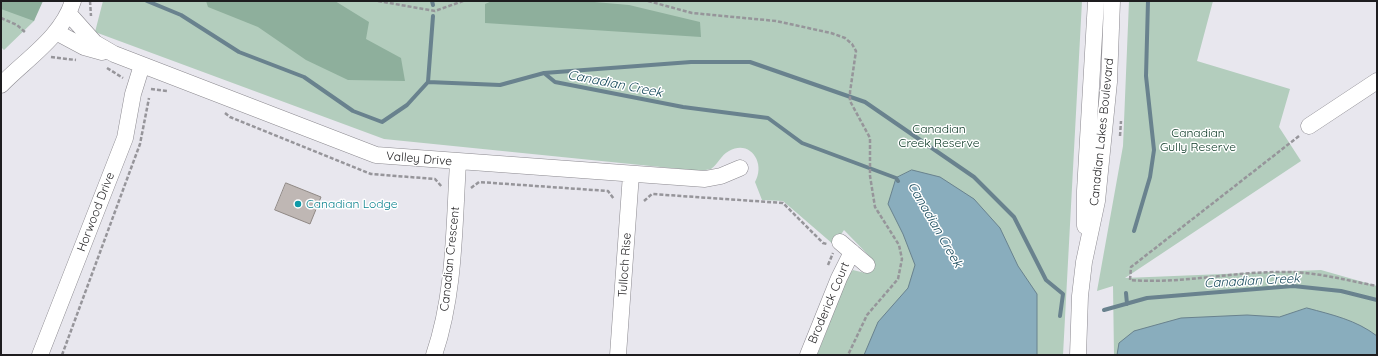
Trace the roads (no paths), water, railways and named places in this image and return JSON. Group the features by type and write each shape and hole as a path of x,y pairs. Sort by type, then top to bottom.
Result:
{"street":[{"name":"Canadian Lakes Boulevard","path":"1084,262 1085,191 1096,1"},
{"name":"Canadian Lakes Boulevard","path":"1078,355 1078,315 1084,262 1097,201 1109,82 1112,1"},
{"path":"1,86 56,32 71,7"},
{"name":"Valley Drive","path":"71,7 95,43 114,54 368,154 394,158 709,179 740,168"},
{"name":"Valley Drive","path":"56,32 86,48 114,54"},
{"name":"Horwood Drive","path":"40,355 125,138 133,94 142,65"},
{"path":"1309,126 1377,81"},
{"name":"Canadian Crescent","path":"434,355 441,332 448,294 458,162"},
{"name":"Tulloch Rise","path":"618,355 631,174"},
{"name":"Broderick Court","path":"808,355 841,273 840,246 866,265"}],"water":[{"path":"912,170 940,177 974,199 1000,228 1018,266 1037,294 1037,355 864,355 878,322 908,288 915,265 903,234 888,204 896,178"},
{"path":"1307,308 1344,319 1369,330 1377,336 1377,355 1117,355 1119,343 1134,331 1181,318 1247,315 1279,317"}],"waterway":[{"name":"Canadian Creek","path":"147,1 181,15 239,52 304,77 353,111 382,122 407,105 428,82 500,85 544,73 555,82 683,107 768,118 802,143 896,178 898,181"},
{"path":"432,1 433,5"},
{"path":"1134,231 1150,177 1154,150 1146,76 1148,1"},
{"path":"428,82 433,16"},
{"path":"544,73 691,62 750,62 865,102 974,177 1014,217 1046,280 1063,294 1060,316"},
{"name":"Canadian Creek","path":"1104,310 1147,298 1293,286 1341,291 1377,300"},
{"path":"1126,293 1127,304"}],"place":[{"name":"Canadian Lodge","path":"298,204"}],"park label":[{"name":"Canadian Creek Reserve","path":"939,136"},
{"name":"Canadian Gully Reserve","path":"1198,140"}]}
